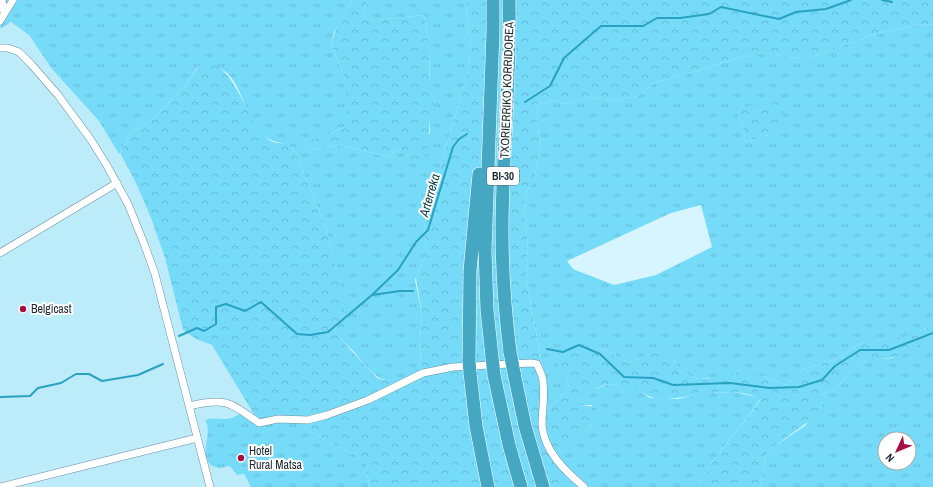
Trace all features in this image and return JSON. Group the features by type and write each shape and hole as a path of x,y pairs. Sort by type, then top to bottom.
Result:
{"highway":[{"name":"TXORIERRIKO KORRIDOREA","path":"492,0 493,31 485,250 487,310 494,375 504,426 521,487"},
{"name":"TXORIERRIKO KORRIDOREA","path":"509,0 508,77 502,230 503,280 510,352 514,373 525,426 543,487"},
{"path":"488,487 476,426 470,367 470,271 489,47 493,31"}],"street":[{"path":"2,0 4,13"},
{"path":"0,21 13,0"},
{"path":"0,48 8,48 19,52 58,95 91,140 117,183 145,246 155,274 210,487"},
{"path":"0,253 117,183"},
{"path":"190,406 213,400 235,406 259,423 278,419 308,420 327,415 368,400 423,373 453,367 531,363 537,364 544,381 542,426 546,442 562,468 584,487"},
{"path":"0,487 197,438"}],"shaded area":[{"path":"11,22 29,35 52,69 99,121 120,153 135,181 151,218 165,258 183,330 196,339 212,345 258,421 236,417 224,421 215,420 206,423 209,432 206,458 210,464 216,467 230,466 237,475 244,474 251,487 0,487 0,29"}],"green space":[{"path":"2,0 352,0 334,33 331,44 346,82 346,126 328,135 305,141 311,150 339,145 388,157 399,148 403,150 407,157 430,133 429,43 424,15 367,21 363,16 369,0 465,0 471,42 469,68 426,216 424,228 427,252 415,280 422,314 420,340 421,371 398,379 383,379 371,371 353,350 335,333 336,326 344,316 341,288 327,231 296,153 287,143 273,141 262,134 254,124 237,87 230,76 219,68 199,66 186,85 155,117 131,133 119,154 99,121 52,69 29,35 11,22 0,29"},
{"path":"352,0 369,0 363,16 367,21 424,15 429,43 429,76 434,99 430,117 428,148 424,157 418,161 410,160 400,148 388,157 339,145 311,150 305,141 328,135 346,126 346,82 331,44 337,27"},
{"path":"465,0 933,0 933,24 913,26 878,33 812,57 787,58 775,54 754,54 654,83 638,96 616,101 590,97 566,104 552,100 542,104 538,103 537,116 540,147 534,181 528,189 524,202 528,248 526,279 546,385 545,402 549,409 565,392 569,385 566,375 556,368 563,357 571,350 580,346 599,348 628,363 650,354 667,353 672,356 681,372 698,379 708,379 739,372 763,376 787,385 803,369 837,359 861,343 902,337 933,326 933,336 901,356 863,362 849,372 837,388 820,395 823,406 820,413 772,448 766,455 760,487 698,487 711,464 761,399 749,394 736,392 711,393 660,399 650,397 633,389 623,391 612,384 593,390 584,395 579,401 581,405 596,407 597,413 594,420 576,441 557,457 578,487 369,487 366,464 356,455 323,439 296,422 258,421 212,345 196,339 183,330 165,258 151,218 135,181 120,153 131,133 155,117 186,85 199,66 211,64 222,70 231,80 254,122 262,133 273,142 287,143 296,153 327,231 344,299 344,316 336,326 335,333 376,377 393,380 421,370 420,340 422,314 416,278 427,252 424,228 426,216 469,68 471,42"},
{"path":"933,24 933,326 902,338 861,343 837,359 803,369 787,385 763,376 698,379 681,372 672,356 650,354 628,363 602,349 589,347 572,349 566,375 569,385 565,392 549,409 545,402 546,384 526,279 528,248 524,202 528,189 534,181 540,147 537,116 538,103 542,104 552,100 566,104 590,97 616,101 638,96 654,83 754,54 775,54 787,58 812,57 878,33 913,26","holes":["735,109 768,135 746,142 741,121","701,205 712,247 656,275 614,285 573,269 567,261 671,213"]},
{"path":"781,101 784,113 777,127 766,136 746,142 741,121 734,109 766,102"},
{"path":"933,336 933,487 760,487 766,455 772,448 806,425 820,395 837,388 849,372 863,362 893,358"},
{"path":"610,384 615,385 623,391 627,388 636,389 650,398 678,399 704,393 734,392 761,398 711,464 698,487 578,487 557,457 591,426 592,405 580,405 579,401 581,398 592,390"},
{"path":"242,412 260,421 296,422 323,439 356,455 366,464 369,487 251,487 244,474 237,475 230,466 219,468 212,466 206,456 208,432 205,420 215,418 232,418"}],"waterway":[{"name":"Arterreka","path":"525,102 550,86 564,58 601,26 643,26 657,18 680,18 709,14 721,7 779,19 796,12 826,9 851,0"},
{"name":"Arterreka","path":"882,0 892,2"},
{"name":"Arterreka","path":"373,294 398,270 416,242 428,230 453,147 459,139 467,134"},
{"path":"179,336 197,328 204,331 216,324 216,307 226,304 245,311 261,302 297,334 310,335 328,332 372,295 400,291 413,291"},
{"path":"547,349 563,352 579,345 600,354 624,377 653,378 673,385 730,383 769,388 799,387 822,380 835,366 860,350 889,350 933,333"},
{"path":"0,397 30,396 38,388 61,383 76,374 89,374 102,381 138,375 163,364"}],"place":[{"name":"Belgicast","path":"23,309"},
{"name":"Hotel Rural Matsa","path":"241,458"}]}
